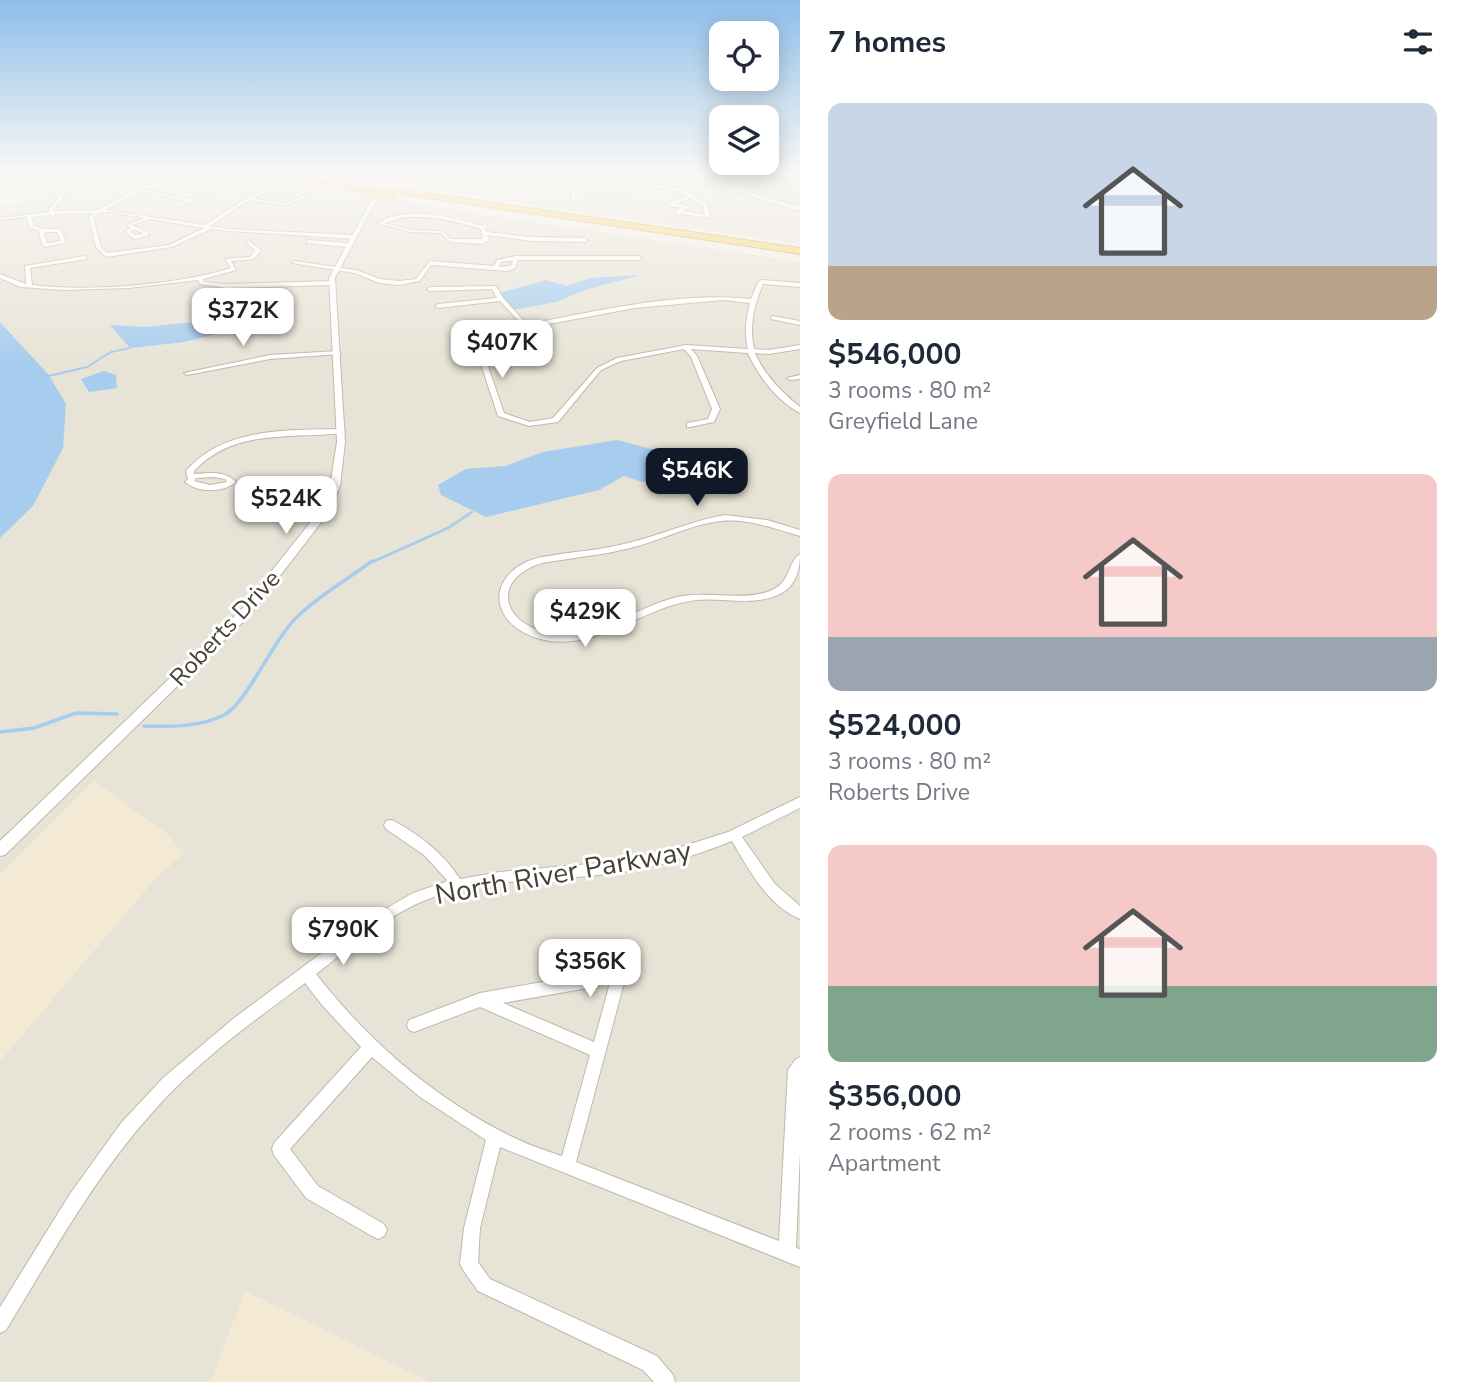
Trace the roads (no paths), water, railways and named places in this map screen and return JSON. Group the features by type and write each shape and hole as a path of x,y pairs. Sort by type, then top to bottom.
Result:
{"highway":[{"path":"676,237 800,257"},
{"path":"705,237 800,251"}],"street":[{"path":"42,237 45,245 64,242 62,237"},
{"path":"97,237 106,255 146,247 170,246 187,237"},
{"path":"312,237 351,241"},
{"name":"Roberts Drive","path":"0,850 245,613 332,499 341,431 332,283 335,270 353,237"},
{"path":"447,237 450,240 485,242 485,237"},
{"path":"525,237 585,240"},
{"path":"0,276 29,286 96,288 200,277 234,269 228,260 255,256 257,246 248,242"},
{"path":"29,286 27,267 85,258"},
{"path":"295,263 399,283 418,280 430,263 512,268 516,258"},
{"path":"496,268 500,260 516,258 639,258"},
{"path":"200,277 202,283 224,286 332,283"},
{"path":"800,285 761,282 751,301 747,330 749,351 765,378 800,411"},
{"path":"430,289 494,287 501,299 526,326"},
{"path":"751,301 723,298 635,306 487,334 478,346 497,409 508,419 529,424 548,423 561,417 607,363 686,347 749,351 786,349 800,345"},
{"path":"438,306 501,299"},
{"path":"773,318 800,323"},
{"path":"686,347 694,356 716,409 711,420 690,425"},
{"path":"187,373 270,357 338,353"},
{"path":"790,378 800,377"},
{"path":"191,478 190,471 202,457 239,442 282,433 341,431"},
{"path":"800,533 767,523 725,518 701,522 612,550 537,561 525,565 508,579 503,588 502,605 509,615 531,632 561,638 604,628 687,599 747,598 774,593 784,588 794,574 800,557"},
{"name":"North River Parkway","path":"0,1324 72,1204 128,1128 188,1066 385,914 409,901 458,886 662,859 735,836 800,802"},
{"path":"390,825 417,840 444,863 458,886"},
{"path":"735,836 767,886 782,903 800,913"},
{"path":"414,1025 480,1000 588,981 621,968 567,1167"},
{"path":"306,973 331,1007 370,1048 431,1099 495,1136 567,1167 794,1255 796,1070 800,1065"},
{"path":"480,1000 597,1051"},
{"path":"370,1048 280,1149 312,1192 378,1230"},
{"path":"495,1136 472,1228 469,1264 484,1285 650,1363 666,1382"}],"water":[{"path":"640,275 588,289 556,302 513,310 499,293 546,280 567,286 590,278"},
{"path":"246,313 280,318 184,342 130,348 110,325 144,327 205,321"},
{"path":"0,322 48,374 66,404 63,448 33,506 0,538"},
{"path":"104,371 116,375 117,388 89,392 81,379"},
{"path":"617,440 698,461 695,473 642,482 624,476 599,490 486,517 441,495 438,485 466,469 505,466 543,452"}],"waterway":[{"path":"44,377 87,367 111,352 130,348"},
{"path":"370,563 448,528 472,512"},
{"path":"144,726 195,724 224,715 242,698 298,616 372,561"},
{"path":"0,732 34,728 76,713 117,714"}]}
